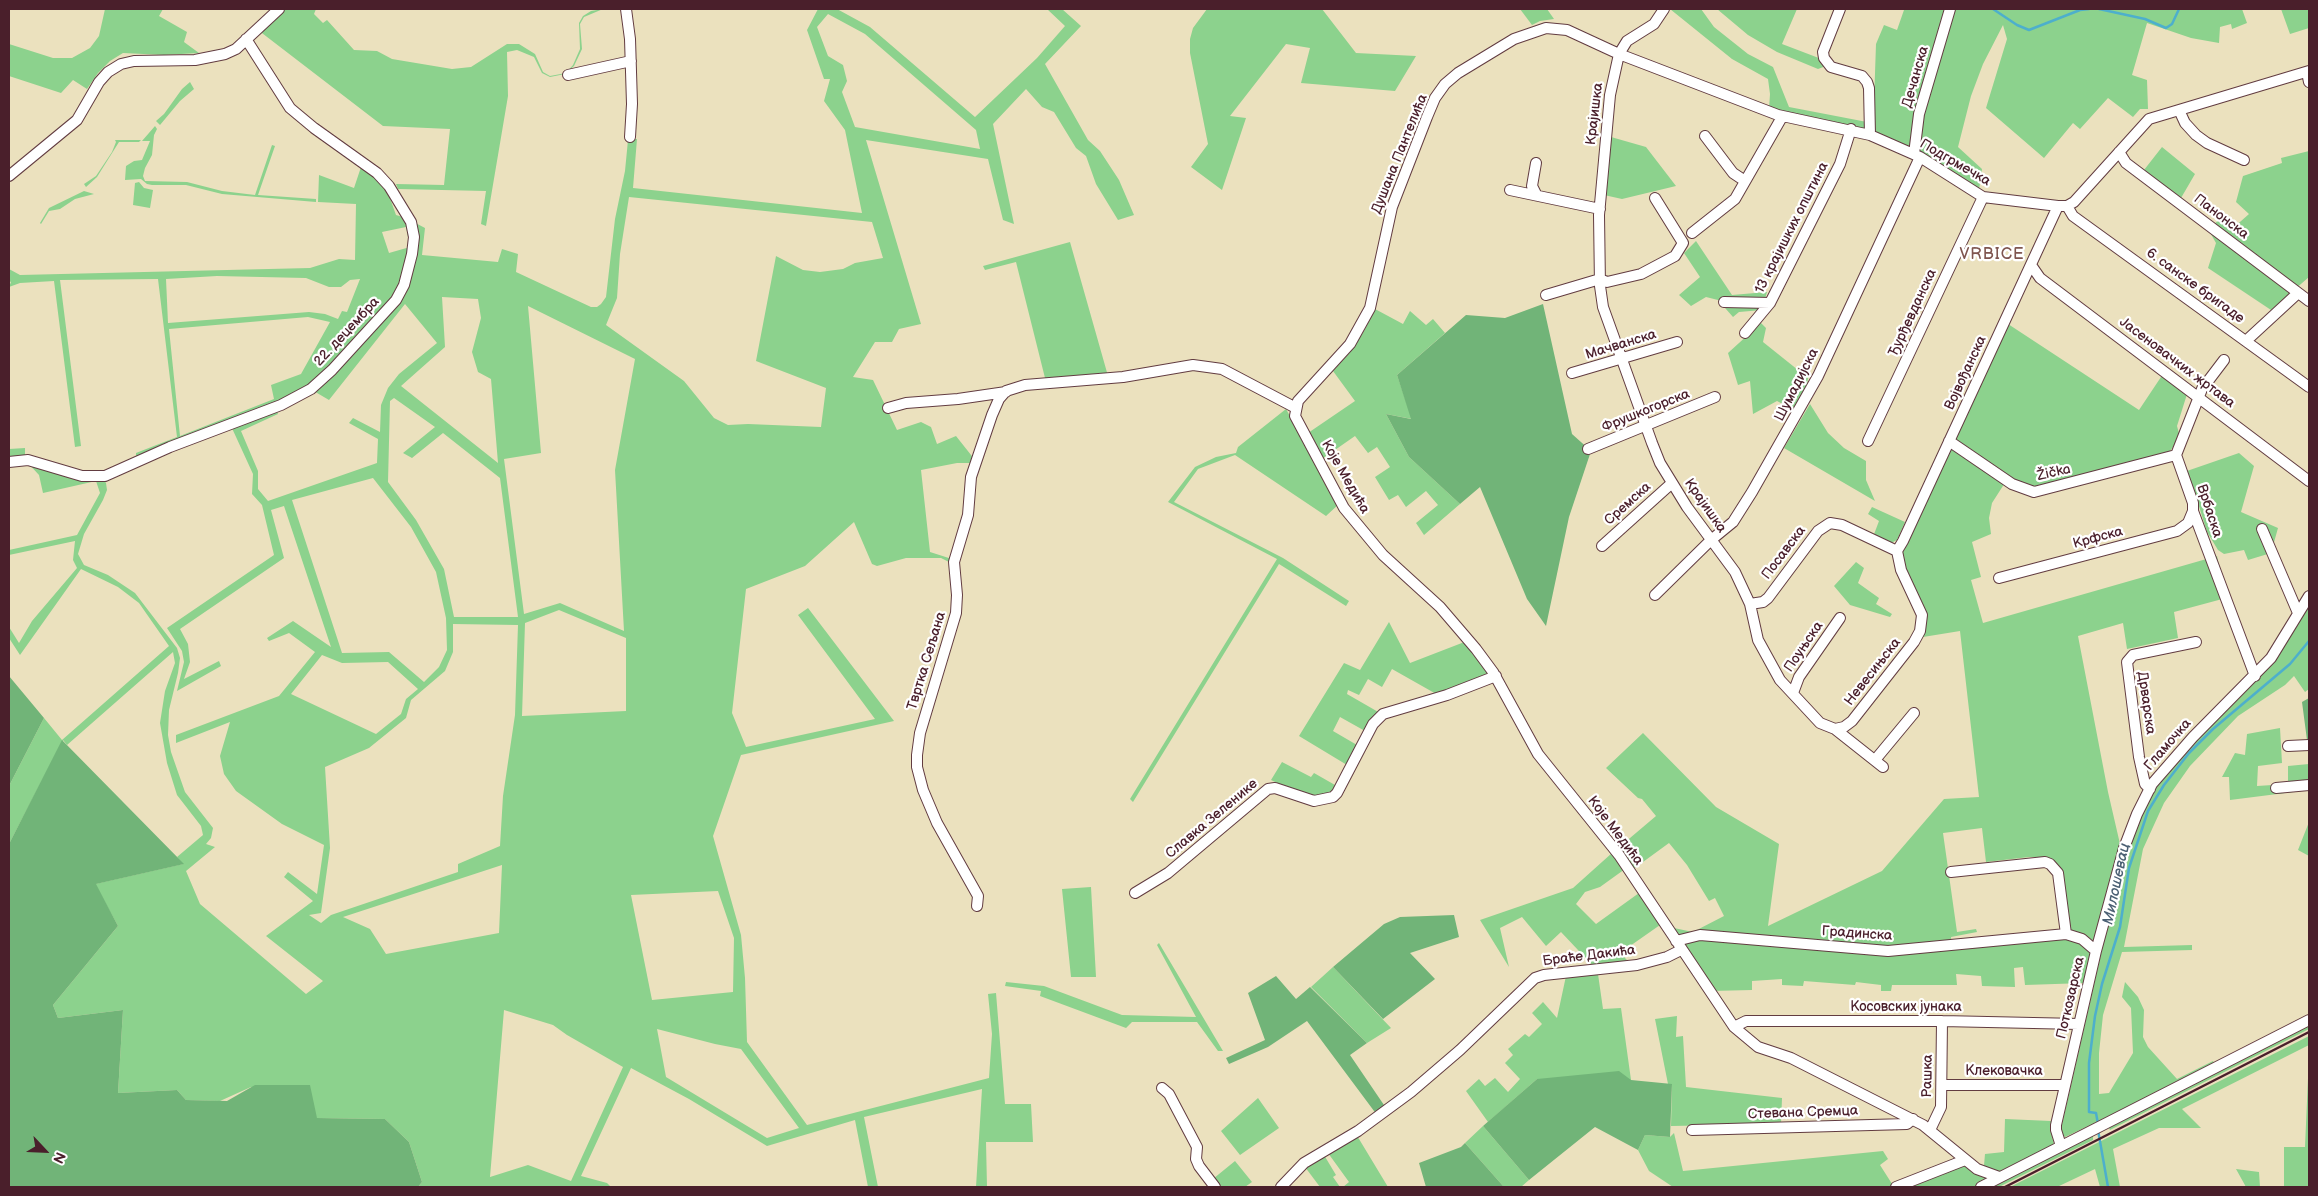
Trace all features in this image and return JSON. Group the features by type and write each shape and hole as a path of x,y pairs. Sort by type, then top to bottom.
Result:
{"street":[{"path":"9,176 77,120 99,82 121,64 134,61 211,58 236,49 279,9"},
{"path":"626,9 632,104 630,137"},
{"path":"1620,54 1628,42 1654,24 1664,9"},
{"path":"1840,9 1823,52 1824,58 1831,67 1862,76 1867,82 1869,88 1870,135"},
{"name":"Дечанска","path":"1917,156 1919,114 1950,9"},
{"name":"Душана Пантелића","path":"1296,408 1305,393 1350,344 1370,308 1392,207 1435,98 1445,84 1458,73 1514,39 1546,28 1566,30 1620,54"},
{"name":"22. децембра","path":"9,462 28,460 82,476 105,476 170,447 281,405 311,389 332,370 396,300 404,285 414,237 411,222 389,186 377,174 290,108 246,39"},
{"name":"Подгрмечка","path":"1620,54 1782,116 1852,129 1870,135 1917,156 1983,197 2063,206"},
{"name":"Крајишка","path":"1620,54 1610,95 1600,209 1600,279 1603,307 1646,426 1660,463 1672,483 1734,572 1750,604 1758,640 1780,680 1794,688 1820,723 1835,729 1883,767"},
{"path":"568,75 630,61"},
{"path":"2063,206 2074,202 2149,119 2308,72 2309,82"},
{"path":"2180,110 2185,123 2196,135 2208,143 2244,160"},
{"path":"1692,233 1735,199 1782,116"},
{"name":"13 крајишких општина","path":"1745,333 1770,304 1840,164 1852,129"},
{"path":"1705,136 1733,172 1745,181"},
{"name":"Панонска","path":"2119,152 2126,162 2309,301"},
{"name":"Шумадијска","path":"1655,595 1711,540 1733,522 1797,416 1818,376 1917,156"},
{"path":"1536,164 1532,186 1536,194"},
{"path":"1510,190 1600,209"},
{"name":"Ђурђевданска","path":"1868,441 1983,197"},
{"path":"1546,295 1600,279 1607,282 1641,274 1675,256 1683,243 1655,198"},
{"name":"Војвођанска","path":"1897,551 2031,264 2063,206"},
{"name":"6. санске бригаде","path":"2063,206 2073,216 2247,340 2309,387"},
{"name":"Јасеновачких жртава","path":"2031,264 2040,278 2309,481"},
{"path":"2247,340 2298,293"},
{"path":"1724,302 1770,304"},
{"name":"Мачванска","path":"1572,373 1623,360 1677,342"},
{"path":"2176,455 2186,435 2189,417 2198,396 2224,360"},
{"path":"888,408 906,403 958,399 1006,392 1025,385 1123,377 1194,365 1222,369 1296,408"},
{"name":"Твртка Сељана","path":"977,906 978,896 937,822 923,790 917,767 917,755 920,733 956,613 957,595 954,562 968,515 972,477 992,415 999,399 1006,392"},
{"name":"Фрушкогорска","path":"1588,449 1715,397"},
{"name":"Које Медића","path":"1296,408 1295,416 1344,508 1383,555 1458,626 1496,676 1538,754 1619,855 1734,1027 1758,1047 1790,1058 1913,1119 1930,1130 1965,1160 1985,1173 2000,1177"},
{"name":"Žička","path":"1949,441 2018,488 2034,492 2040,492 2176,455"},
{"name":"Врбаска","path":"2176,455 2193,503 2193,511 2254,676"},
{"name":"Сремска","path":"1602,546 1672,483"},
{"name":"Крфска","path":"1999,578 2177,531 2188,523 2193,511"},
{"name":"Посавска","path":"1750,604 1763,602 1768,598 1818,531 1830,523 1842,525 1897,551"},
{"path":"2262,530 2298,613"},
{"name":"Невесињска","path":"1835,729 1848,725 1865,705 1914,642 1922,623 1919,606 1898,563 1897,551"},
{"name":"Гламочка","path":"2096,950 2124,848 2150,788 2158,776 2193,737 2271,658 2309,596"},
{"name":"Поуњска","path":"1794,688 1840,618"},
{"name":"Дрварска","path":"2150,788 2145,784 2139,756 2127,662 2133,655 2196,642"},
{"name":"Славка Зеленике","path":"1135,893 1168,873 1268,789 1276,788 1314,801 1333,797 1337,793 1373,724 1383,714 1447,695 1496,676"},
{"path":"1875,760 1914,713"},
{"path":"2288,746 2309,746"},
{"path":"2276,788 2309,784"},
{"path":"1952,872 2045,862 2050,864 2058,873 2066,934"},
{"name":"Градинска","path":"1678,945 1700,935 1888,951 2066,934"},
{"name":"Поткозарска","path":"2061,1146 2056,1125 2096,950 2082,939 2066,934"},
{"name":"Браће Дакића","path":"1281,1187 1304,1162 1370,1124 1444,1064 1539,977 1636,965 1667,957 1678,945"},
{"path":"1981,1187 2309,1020"},
{"name":"Косовских јунака","path":"1734,1027 1746,1021 1942,1021 2080,1024"},
{"name":"Рашка","path":"1930,1130 1941,1107 1942,1021"},
{"name":"Клековачка","path":"1942,1085 2065,1085"},
{"path":"1162,1088 1169,1094 1197,1147 1196,1160 1199,1166 1215,1187"},
{"name":"Стевана Сремца","path":"1692,1130 1906,1124 1913,1119"},
{"path":"1896,1187 1965,1160"}],"green space":[{"path":"105,9 163,9 159,16 187,32 184,42 199,53 164,55 123,53 110,61 98,73 87,89 73,80 61,93 9,76 9,44 53,58 72,58 90,48 99,36"},
{"path":"280,9 316,9 314,14 323,23 327,20 354,50 377,51 392,59 452,69 471,67 507,44 519,44 535,54 543,72 550,76 566,73 573,65 580,49 579,23 583,16 591,11 603,9 584,17 580,24 582,49 574,66 565,74 550,77 542,73 534,57 517,50 507,52 508,96 486,226 481,224 486,191 398,189 396,184 444,185 450,129 383,126 258,30"},
{"path":"818,9 837,9 870,27 975,117 1037,58 1065,26 1047,9 1062,9 1081,26 1045,64 1088,140 1100,151 1119,180 1134,215 1118,220 1096,184 1086,156 1076,148 1054,112 1042,107 1026,89 993,124 1014,224 1003,220 988,159 866,140 921,324 899,329 892,342 875,342 853,377 873,380 897,430 921,422 931,427 937,444 956,436 975,460 974,463 957,463 921,470 930,552 952,559 951,563 941,558 906,558 877,566 872,564 854,522 805,566 746,589 732,713 746,747 875,719 798,615 808,608 894,721 741,755 713,836 741,935 745,978 747,1042 807,1125 989,1078 992,1034 988,994 996,993 1005,1104 1031,1104 1033,1142 986,1142 987,1187 976,1187 982,1089 864,1117 878,1187 868,1187 855,1120 767,1146 689,1099 631,1068 581,1176 607,1183 611,1187 418,1187 422,1182 409,1142 385,1119 317,1118 251,1087 220,1101 186,1100 177,1090 118,1093 123,1010 58,1018 53,1005 118,926 95,884 183,864 177,857 203,835 201,826 177,795 167,763 160,723 165,691 175,663 173,652 67,745 63,740 9,844 9,786 44,718 62,740 169,646 139,603 118,587 81,569 20,655 9,638 9,627 19,643 32,621 77,568 73,560 75,541 9,555 9,550 77,535 100,493 96,481 43,493 39,475 26,461 103,479 106,483 107,490 84,534 78,554 84,565 108,575 135,593 177,648 180,658 169,710 168,735 171,752 185,792 213,828 211,838 206,844 215,847 186,871 200,904 306,994 323,981 266,936 313,901 284,877 288,872 317,894 324,845 282,824 236,791 224,774 220,756 230,722 176,743 176,735 279,696 315,652 289,633 269,641 267,638 293,621 331,647 284,506 271,510 284,558 180,629 188,644 190,662 184,679 219,661 221,666 177,691 184,662 182,651 167,628 274,555 262,505 252,494 253,474 231,426 276,409 278,414 241,431 258,471 258,489 268,501 377,463 378,439 349,423 353,418 380,432 381,405 388,388 399,374 437,343 405,304 329,400 312,390 299,393 136,457 136,453 177,437 158,279 60,280 81,446 75,447 54,281 20,283 9,287 11,282 9,281 9,269 20,275 310,268 339,259 355,260 356,204 318,202 319,175 354,188 361,167 376,176 386,187 396,215 425,228 422,255 498,262 502,249 518,254 516,272 591,307 597,307 606,297 615,219 625,171 628,140 637,139 633,188 862,213 845,130 824,101 830,79 824,79 807,30","holes":["828,14 865,34 976,130 980,149 855,127 842,92 847,81 843,65 828,56 817,27","629,197 872,222 883,258 855,263 843,269 820,272 803,270 776,256 756,361 826,388 821,427 728,425 714,418 684,381 606,325 617,298 620,254","406,227 410,247 389,253 382,232","217,276 306,278 329,287 341,287 350,280 360,279 347,312 342,311 338,319 325,314 309,312 168,323 166,279","442,297 478,299 481,318 472,352 478,372 491,379 498,463 401,386 445,347","528,306 635,359 615,470 624,631 560,603 524,614 504,459 541,453","308,317 330,322 301,374 271,385 274,399 180,436 169,329","394,398 435,427 403,453 412,458 443,433 500,478 518,617 454,617 444,569 416,520 388,482 390,401","373,478 411,527 436,572 446,618 447,650 439,667 424,682 389,652 342,653 292,500","559,610 626,638 626,711 522,716 525,623","453,624 518,625 515,715 503,796 500,846 458,864 458,872 331,915 321,923 309,915 321,913 330,848 325,767 369,748 406,718 411,700 445,671 453,652","322,655 342,663 388,662 418,689 406,699 401,714 376,734 291,694","502,865 499,933 386,954 370,929 343,917","718,891 734,938 733,992 652,1000 631,895","504,1010 553,1025 623,1067 571,1181 528,1165 490,1177","657,1029 741,1049 799,1128 767,1138 666,1077"]},
{"path":"1207,9 1322,9 1356,53 1416,56 1395,91 1301,83 1310,48 1286,44 1230,116 1246,118 1222,190 1191,167 1208,144 1190,53 1190,39 1193,28"},
{"path":"1520,9 1547,9 1554,19 1540,21 1532,25"},
{"path":"1670,9 1701,9 1714,27 1748,54 1773,67 1789,107 1867,122 1867,130 1769,109 1768,79 1732,59"},
{"path":"1717,9 1797,9 1782,44 1824,60 1826,66 1818,69 1777,52 1748,35"},
{"path":"1901,9 2242,9 2247,23 2232,29 2231,24 2220,27 2219,43 2191,38 2147,23 2132,75 2147,80 2148,109 2140,109 2133,117 2108,98 2080,129 2073,123 2044,158 1986,108 2007,39 2003,25 1983,64 1971,96 1958,147 1982,169 1979,190 1909,147 1873,132 1876,44 1884,25 1897,30 1904,10"},
{"path":"2281,9 2309,9 2309,28 2290,34"},
{"path":"190,82 194,89 180,101 160,125 156,121"},
{"path":"155,126 157,129 154,135 152,155 143,176 145,181 187,182 222,191 255,195 272,145 275,146 258,195 316,199 316,202 222,194 186,185 152,185 147,184 141,179 125,180 126,166 134,161 142,160 150,141 142,141"},
{"path":"1611,137 1646,147 1676,186 1622,199 1604,195"},
{"path":"115,140 141,140 139,142 119,142 97,177 86,187 84,184 96,176 112,152"},
{"path":"2162,147 2195,174 2181,198 2144,170"},
{"path":"2309,151 2309,277 2271,310 2208,268 2216,243 2208,229 2219,220 2232,229 2249,214 2236,202 2243,176 2282,163 2281,158"},
{"path":"139,182 144,188 153,190 150,208 133,205 135,183"},
{"path":"84,191 94,194 75,199 60,209 49,211 40,223 49,208"},
{"path":"1696,241 1732,295 1767,292 1762,310 1739,312 1733,317 1718,300 1706,297 1691,306 1679,295 1700,277 1684,253"},
{"path":"1070,242 1108,376 1046,382 1016,262 985,270 983,266"},
{"path":"1543,304 1572,434 1591,451 1569,517 1546,626 1527,599 1480,487 1460,504 1409,457 1386,414 1411,419 1397,375 1466,315 1505,318"},
{"path":"1375,309 1403,324 1410,311 1426,325 1433,319 1445,333 1397,375 1412,419 1386,414 1409,457 1460,504 1424,535 1416,523 1438,505 1426,491 1406,507 1398,495 1389,500 1375,477 1390,467 1377,447 1368,453 1355,436 1322,459 1308,433 1355,401 1333,371 1351,351"},
{"path":"2005,322 2139,410 2163,374 2188,391 2177,426 2180,437 2168,454 2036,489 2008,478 1992,503 1989,518 1991,534 1972,542 1981,577 1971,580 1983,623 2217,556 2226,598 2174,612 2178,638 2127,649 2123,623 2078,636 2120,844 2085,983 2025,985 2023,967 2014,968 2015,987 1982,986 1981,976 1956,974 1957,985 1892,985 1891,991 1881,991 1881,985 1856,982 1855,985 1804,981 1803,986 1782,985 1782,979 1752,981 1752,990 1711,991 1669,927 1693,932 1724,916 1715,898 1709,901 1687,865 1669,843 1632,870 1617,849 1656,816 1642,799 1638,798 1606,768 1643,733 1716,807 1779,844 1768,926 1882,871 1944,799 1979,797 1960,631 1923,637 1927,620 1900,556","holes":["1982,828 1986,862 2029,857 2043,857 2053,862 2063,936 1952,948 1951,937 1977,932 1976,929 1957,932 1943,833"]},
{"path":"1761,323 1766,328 1763,342 1808,378 1806,391 1796,411 1777,401 1753,414 1750,381 1738,385 1728,353"},
{"path":"1810,404 1828,433 1844,448 1866,461 1866,480 1875,501 1784,448"},
{"path":"1286,409 1339,504 1326,516 1235,455 1198,469 1174,502 1283,558 1349,601 1346,606 1279,564 1133,802 1130,799 1277,559 1168,502 1195,467 1216,457 1236,453 1238,447"},
{"path":"25,448 25,456 9,458 9,449"},
{"path":"2239,453 2254,466 2241,512 2278,528 2271,553 2248,560 2244,550 2224,554 2218,550 2207,532 2198,503 2184,472"},
{"path":"1872,507 1905,522 1897,540 1889,544 1873,537 1879,521 1868,514"},
{"path":"1856,562 1864,568 1858,583 1879,598 1876,604 1892,614 1890,617 1850,605 1834,586"},
{"path":"2309,602 2309,689 2305,692 2294,676 2285,685 2238,716 2190,766 2164,803 2143,849 2124,947 2192,945 2192,950 2122,952 2103,1015 2099,1053 2099,1094 2109,1093 2133,1053 2131,1008 2122,997 2125,982 2138,997 2144,1010 2143,1037 2148,1047 2177,1079 2213,1061 2216,1066 2065,1137 2061,1134 2061,1129 2123,858 2139,815 2157,782 2188,745 2259,677"},
{"path":"1389,622 1410,663 1467,641 1491,675 1438,695 1392,669 1382,687 1368,679 1359,695 1348,690 1347,694 1380,713 1365,731 1340,717 1333,731 1357,745 1347,765 1299,736 1344,663 1360,670"},
{"path":"9,676 44,718 9,786"},
{"path":"2309,698 2309,740 2307,740 2302,702"},
{"path":"2280,728 2282,763 2258,766 2257,786 2288,784 2288,766 2309,764 2309,790 2230,800 2229,777 2222,777 2235,753 2245,755 2247,734"},
{"path":"62,740 184,864 96,884 118,926 53,1005 58,1018 123,1010 118,1093 177,1090 186,1100 227,1101 255,1085 310,1085 317,1118 385,1119 409,1142 422,1182 418,1187 9,1187 9,844"},
{"path":"1282,762 1311,777 1314,773 1335,785 1333,790 1326,795 1316,797 1300,794 1271,780"},
{"path":"2309,822 2309,856 2298,850"},
{"path":"1612,853 1625,869 1600,887 1585,892 1576,904 1596,924 1639,893 1660,925 1620,953 1632,965 1595,968 1561,932 1546,946 1522,917 1500,928 1509,967 1480,920 1573,888"},
{"path":"1091,887 1096,977 1071,977 1062,889"},
{"path":"1454,915 1459,937 1410,953 1435,979 1383,1019 1333,967 1384,924 1400,917"},
{"path":"1159,943 1223,1051 1218,1051 1197,1022 1132,1022 1126,1028 1040,996 1041,991 1005,986 1006,982 1044,986 1122,1015 1196,1017 1157,945"},
{"path":"1333,967 1391,1028 1367,1043 1311,987"},
{"path":"1598,974 1603,1009 1621,1008 1631,1080 1537,1079 1488,1122 1466,1091 1479,1079 1485,1086 1495,1078 1508,1092 1520,1079 1505,1063 1513,1055 1508,1049 1525,1034 1529,1037 1542,1024 1532,1013 1543,1002 1557,1018 1566,976"},
{"path":"1276,976 1296,999 1310,987 1367,1043 1350,1055 1386,1108 1377,1115 1307,1021 1268,1047 1229,1064 1226,1058 1265,1040 1248,993"},
{"path":"1677,1016 1676,1037 1683,1036 1686,1087 1782,1098 1781,1124 1671,1126 1672,1085 1668,1084 1655,1019"},
{"path":"2309,1024 2309,1029 2110,1130 2108,1126"},
{"path":"2309,1036 2309,1045 2182,1109 2201,1128 2159,1128 2113,1149 2120,1187 2100,1187 2095,1169 2057,1187 2010,1187"},
{"path":"2309,1055 2309,1187 2284,1187 2284,1147 2305,1147"},
{"path":"1619,1071 1631,1080 1672,1084 1670,1137 1645,1135 1638,1150 1595,1127 1529,1180 1483,1126 1537,1079"},
{"path":"1258,1098 1279,1128 1240,1155 1221,1131"},
{"path":"2005,1119 2051,1121 2050,1128 2054,1144 2093,1134 2093,1140 1999,1187 1894,1187 1960,1160 1977,1175 1983,1177 1985,1154 2004,1152"},
{"path":"1483,1126 1529,1180 1521,1187 1504,1187 1465,1143"},
{"path":"1674,1133 1683,1171 1883,1151 1888,1159 1880,1165 1894,1187 1673,1187 1649,1171 1638,1150 1645,1135 1670,1137"},
{"path":"1356,1134 1388,1187 1343,1187 1349,1182 1328,1153"},
{"path":"1465,1143 1504,1187 1426,1187 1419,1163 1461,1147"},
{"path":"1324,1155 1336,1175 1333,1177 1340,1187 1320,1187 1305,1167"},
{"path":"1235,1161 1252,1182 1245,1187 1211,1187 1208,1183"},
{"path":"2236,1169 2259,1172 2260,1187 2246,1187"}],"waterway":[{"path":"1993,9 2017,25 2029,30 2080,10 2089,9"},
{"path":"2099,9 2145,19 2166,28 2172,24 2179,9"},
{"name":"Милошевац","path":"2098,1124 2096,1113 2089,1112 2089,1063 2095,1016 2102,984 2120,927 2129,868 2148,811 2164,785 2189,753 2213,729 2290,664 2309,641"},
{"name":"Милошевац","path":"2098,1130 2108,1187"}],"railway":[{"path":"2005,1187 2309,1032"}],"district":[{"name":"VRBICE","path":"1992,255"}]}
